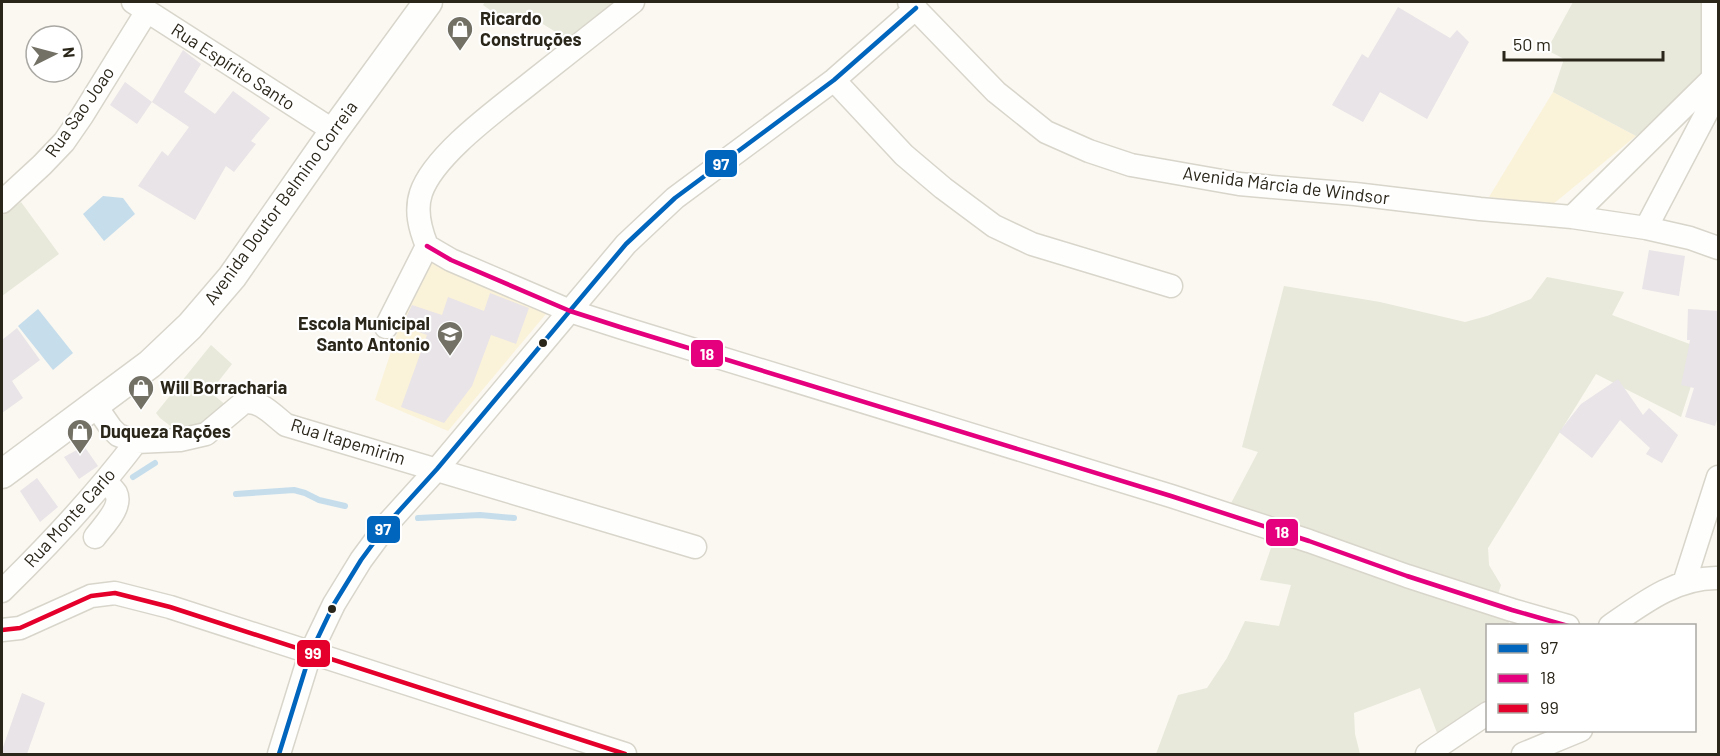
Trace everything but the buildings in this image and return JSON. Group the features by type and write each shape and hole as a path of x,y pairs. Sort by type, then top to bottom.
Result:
{"main road":[{"name":"Avenida Doutor Belmino Correia","path":"2,474 150,364 190,326 232,277 428,2"}],"street":[{"path":"633,2 477,126 437,164 426,182 419,202 420,228 427,246 451,260 570,311 1171,496 1428,583 1561,624"},
{"path":"1646,228 1717,83 1713,2"},
{"path":"279,754 310,654 334,604 361,560 389,522 437,470 626,244 675,198 834,80 912,5"},
{"name":"Avenida Márcia de Windsor","path":"912,5 996,92 1046,132 1089,151 1131,165 1239,184 1572,217 1646,228 1690,238 1719,248"},
{"name":"Rua Espírito Santo","path":"140,6 334,131"},
{"name":"Rua Sao Joao","path":"2,202 42,165 64,141 82,116 140,6"},
{"path":"834,80 904,154 943,188 994,226 1032,244 1171,286"},
{"path":"1572,217 1717,83"},
{"path":"386,327 427,246"},
{"name":"Rua Itapemirim","path":"136,442 196,438 206,434 243,403 256,402 286,425 694,547"},
{"path":"95,405 118,435 136,442"},
{"name":"Rua Monte Carlo","path":"2,591 65,528 136,442"},
{"path":"1684,583 1719,477"},
{"path":"95,537 116,505 116,493 106,481"},
{"path":"1613,624 1658,593 1684,583 1719,578"},
{"path":"2,630 20,628 91,596 115,593 170,607 626,754"},
{"path":"1427,754 1486,714"},
{"path":"1523,754 1576,732"}],"shaded area":[{"path":"485,2 619,2 572,42 538,21 510,24 483,5"},
{"path":"1573,2 1705,2 1705,80 1636,136 1553,92 1564,59 1547,50"},
{"path":"1553,92 1636,136 1552,205 1489,197"},
{"path":"21,202 59,254 2,296 2,216"},
{"name":"Escola Municipal Santo Antonio","path":"427,256 546,314 448,431 375,400 413,285"},
{"path":"1547,277 1624,292 1612,315 1703,349 1681,417 1596,374 1488,548 1489,565 1501,585 1497,597 1229,507 1258,452 1242,447 1284,286 1380,302 1465,322 1531,299"},
{"path":"211,345 232,364 210,392 227,406 218,417 186,429 173,428 156,413"},
{"path":"1273,542 1511,616 1508,624 1486,624 1486,705 1439,738 1420,688 1354,713 1355,734 1360,754 1156,754 1178,695 1207,688 1227,658 1245,621 1279,626 1291,585 1260,580"}],"water":[{"path":"103,196 123,198 135,214 104,241 83,214"},
{"path":"38,309 73,353 53,370 18,326"}],"waterway":[{"path":"133,477 155,463"},
{"path":"236,494 294,490 319,500 345,506"},
{"path":"418,518 480,515 514,518"}],"transit line":[{"name":"97","path":"279,754 310,654 334,604 361,560 389,522 437,469 626,244 675,198 834,80 916,8"},
{"name":"18","path":"427,246 451,260 570,311 1171,496 1407,576 1561,624"},
{"name":"99","path":"2,630 20,628 91,596 115,593 170,607 625,754"}],"place":[{"name":"Ricardo Construções","path":"460,52"},
{"name":"Escola Municipal Santo Antonio","path":"450,357"},
{"name":"Will Borracharia","path":"141,411"},
{"name":"Duqueza Rações","path":"80,455"}]}
